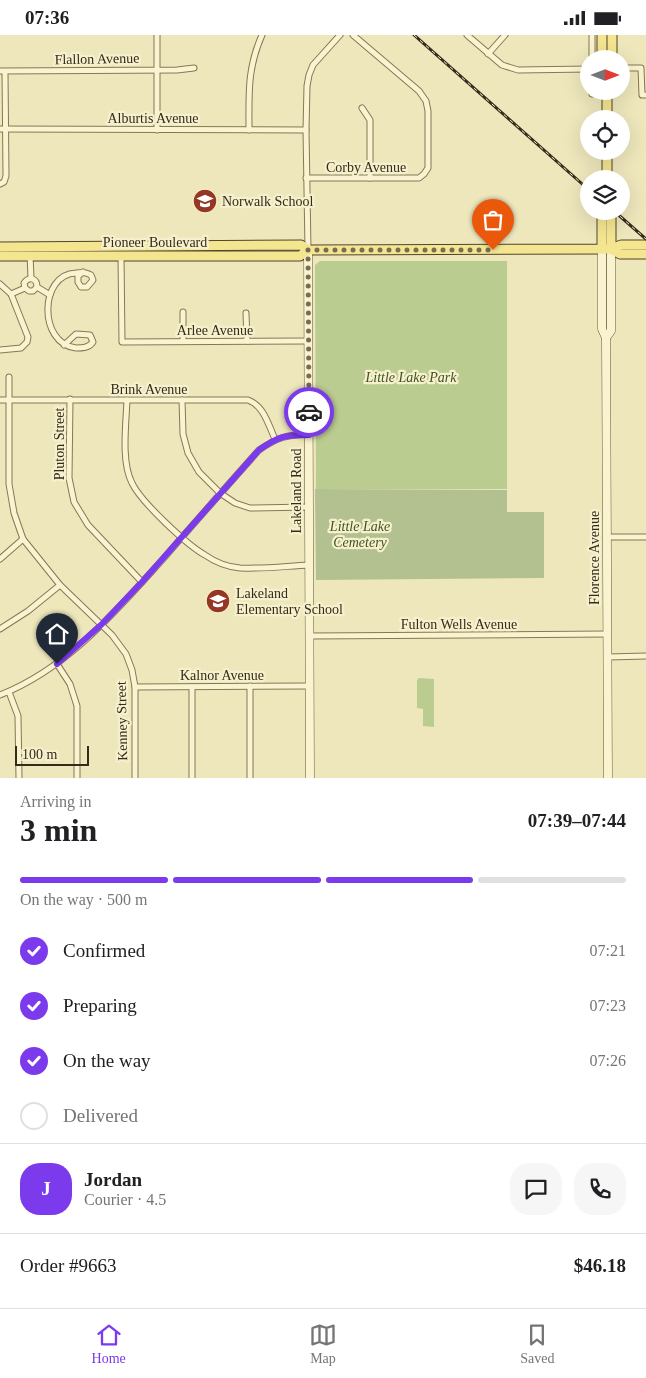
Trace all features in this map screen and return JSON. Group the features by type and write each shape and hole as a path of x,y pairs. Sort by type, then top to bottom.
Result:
{"main road":[{"path":"602,35 602,50"},
{"path":"612,35 612,50"},
{"name":"Florence Avenue","path":"603,220 611,331 606,338 608,778"},
{"name":"Florence Avenue","path":"606,249 610,220"},
{"name":"Pioneer Boulevard","path":"0,256 30,251 301,245 308,250 606,249 621,245 646,245"},
{"name":"Pioneer Boulevard","path":"0,247 30,251 121,256 300,256 308,250"},
{"name":"Pioneer Boulevard","path":"606,249 620,253 646,253"},
{"name":"Lakeland Road","path":"308,250 310,778"}],"street":[{"path":"157,35 157,130"},
{"path":"249,130 250,72 262,35"},
{"name":"Lakeland Road","path":"308,250 306,130 308,75 313,65 340,35"},
{"name":"Corby Avenue","path":"306,178 419,178 428,169 428,111 426,101 419,91 354,35"},
{"path":"467,35 502,65 518,70 580,69"},
{"path":"488,54 505,35"},
{"path":"592,35 592,50"},
{"name":"Flallon Avenue","path":"2,71 177,70 194,67"},
{"path":"630,68 641,68 642,95 646,95"},
{"path":"2,71 6,176 2,183"},
{"path":"362,108 370,120 370,178"},
{"name":"Alburtis Avenue","path":"3,129 306,130"},
{"path":"30,251 31,278"},
{"name":"Arlee Avenue","path":"121,256 122,342 308,341"},
{"path":"64,345 76,334 88,334 93,339 91,345 86,347 74,348 64,345 57,340 50,325 48,305 55,284 62,277 72,273 83,272"},
{"path":"31,278 35,280 37,287 50,295"},
{"path":"25,288 24,283 31,278"},
{"path":"0,284 11,294 26,332 27,342 21,349 0,350"},
{"path":"25,288 33,291 37,287"},
{"path":"11,294 25,288"},
{"path":"183,312 183,341"},
{"path":"246,313 247,341"},
{"name":"Kenney Street","path":"9,377 9,484 14,513 23,539 60,585 102,624 123,648 132,669 134,687 135,778"},
{"name":"Brink Avenue","path":"0,399 248,400 256,403 261,408 275,439"},
{"name":"Pluton Street","path":"70,399 69,478 74,502 88,525 142,582"},
{"path":"182,400 183,434 188,453 198,472 220,493 235,503 250,508 309,507"},
{"path":"127,401 126,459 132,483 146,504 182,537 204,555 221,563 240,568 309,565"},
{"path":"0,695 9,692 57,664 102,624 142,582 259,450 275,439 287,435 309,435"},
{"path":"607,537 646,537"},
{"path":"0,559 23,539"},
{"path":"0,629 28,611 60,585"},
{"name":"Fulton Wells Avenue","path":"310,636 608,634"},
{"path":"608,657 646,656"},
{"path":"57,664 70,684 77,706 77,778"},
{"path":"250,686 250,778"},
{"name":"Kalnor Avenue","path":"134,687 310,686"},
{"path":"192,687 192,778"},
{"path":"9,692 18,716 19,778"}],"green space":[{"name":"Little Lake Park","path":"320,261 507,261 507,489 316,489 315,265"},
{"name":"Little Lake Cemetery","path":"315,489 507,490 507,512 544,512 544,578 316,580"},
{"path":"419,678 434,679 434,727 423,726 423,709 417,708 417,680"}],"railway":[{"path":"414,35 580,182"},
{"path":"624,220 646,239"}],"way so far":[{"path":"309,412 308,250 493,250"}],"place":[{"name":"Norwalk School","path":"205,201"},
{"name":"Lakeland Elementary School","path":"218,601"}],"route":[{"path":"57,664 102,624 142,582 259,450 275,439 287,435 309,435 309,412"}]}
